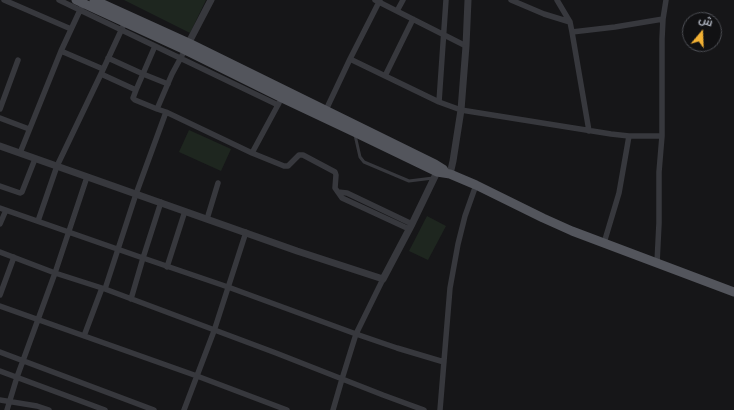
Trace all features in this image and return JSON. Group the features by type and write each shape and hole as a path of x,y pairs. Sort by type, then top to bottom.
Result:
{"main road":[{"path":"94,0 224,65 282,98 324,114 441,173"},
{"path":"81,3 123,26 187,46"},
{"path":"324,114 354,132 441,173 476,186 543,218 604,244 734,292"}],"street":[{"path":"4,0 70,29"},
{"path":"20,153 81,3 59,0"},
{"path":"157,110 180,58 211,0"},
{"path":"397,11 403,0"},
{"path":"439,102 446,0"},
{"path":"333,410 356,334 383,279 441,173 453,161 461,110 468,0"},
{"path":"511,0 544,14 570,22"},
{"path":"557,0 570,22 589,131"},
{"path":"657,263 659,172 662,136 662,39 666,0"},
{"path":"324,114 378,1 466,46"},
{"path":"385,76 413,19"},
{"path":"572,32 663,19"},
{"path":"38,221 57,166 123,26 155,46 180,58 282,98 252,153"},
{"path":"155,46 142,74 133,98 134,99 157,110 166,112 252,153 286,166 290,164 298,155 303,155 335,172 335,188 338,192 347,193 411,227"},
{"path":"61,51 136,90"},
{"path":"108,58 168,84"},
{"path":"350,58 439,102 461,110 589,131 628,136 662,136"},
{"path":"0,109 18,60"},
{"path":"84,336 118,250 136,194 166,112"},
{"path":"0,118 29,130"},
{"path":"604,244 618,193 628,136"},
{"path":"0,147 161,202 297,251 383,279"},
{"path":"0,186 20,193 22,192 35,158"},
{"path":"7,410 16,377 55,273 86,177"},
{"path":"207,219 218,183"},
{"path":"440,410 448,306 454,266 465,216 476,186"},
{"path":"131,299 161,202"},
{"path":"0,224 3,209 228,287 356,334 444,362"},
{"path":"167,267 185,211"},
{"path":"184,410 214,331 246,232"},
{"path":"0,252 55,273 104,288 383,396 424,410"},
{"path":"0,295 14,258"},
{"path":"0,306 197,376 287,410"},
{"path":"0,352 154,410"},
{"path":"0,371 105,410"},
{"path":"0,400 49,410"}],"lane":[{"path":"354,132 360,157 364,162 409,181 441,173"}],"shaded area":[{"path":"124,0 206,0 190,33"},
{"path":"189,130 231,149 221,171 179,152"},
{"path":"427,216 446,226 428,260 409,251"}]}
